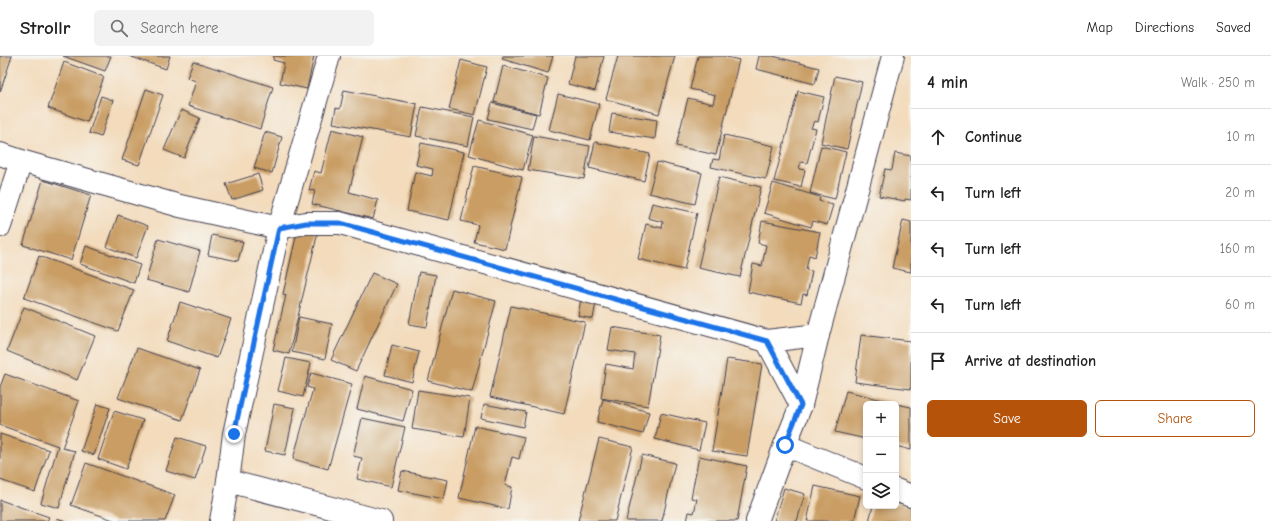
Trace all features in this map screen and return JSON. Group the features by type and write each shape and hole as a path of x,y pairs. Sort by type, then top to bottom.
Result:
{"street":[{"path":"220,521 228,481 234,434 279,228 329,56"},
{"path":"757,521 801,405 818,335 893,56"},
{"path":"0,154 21,162 180,206 279,228 306,223 340,223 767,341 818,335"},
{"path":"0,226 21,162"},
{"path":"767,341 801,405"},
{"path":"785,445 863,477"},
{"path":"228,481 381,521"},
{"path":"899,491 911,496"}],"building":[{"path":"0,56 12,56 0,92"},
{"path":"63,56 111,56 105,71"},
{"path":"129,56 170,56 166,69"},
{"path":"274,56 314,56 307,89 280,83 284,63 273,60"},
{"path":"503,56 553,56 548,73 502,59"},
{"path":"575,56 604,56 595,91 568,84"},
{"path":"618,56 675,56 659,114 606,99"},
{"path":"698,56 723,56 739,60 716,155 676,146 688,98 713,104 715,95 690,89"},
{"path":"759,56 773,56 819,68 815,84 756,69"},
{"path":"461,60 487,67 475,115 449,109"},
{"path":"193,61 273,87 260,129 188,106 196,81 187,78"},
{"path":"64,62 104,77 87,122 48,108"},
{"path":"503,66 548,78 539,114 494,102"},
{"path":"835,76 862,82 847,149 821,143"},
{"path":"146,89 163,95 139,165 122,160"},
{"path":"344,90 417,104 411,137 333,123 336,108 340,109"},
{"path":"798,91 824,97 818,122 814,121 811,128 816,129 807,163 801,162 799,169 805,170 801,187 774,181"},
{"path":"558,94 599,104 590,140 549,130"},
{"path":"101,96 113,100 101,137 89,133"},
{"path":"492,103 536,114 532,129 488,119"},
{"path":"422,107 474,117 468,146 416,136"},
{"path":"181,110 200,118 184,158 164,150"},
{"path":"612,113 657,120 655,139 609,132"},
{"path":"479,120 533,135 523,170 469,155"},
{"path":"332,129 363,137 349,192 378,200 373,219 312,204 315,191 309,190 314,171 321,173"},
{"path":"265,132 282,137 272,173 254,168"},
{"path":"724,135 774,146 766,179 711,167 713,159 719,160"},
{"path":"534,136 590,146 584,179 528,170"},
{"path":"595,142 650,154 644,181 589,168"},
{"path":"421,143 464,152 449,220 407,211 415,172 432,176 433,169 416,165"},
{"path":"821,146 846,152 835,199 810,193"},
{"path":"895,153 911,156 911,200 905,199 905,201 879,196 885,169 892,170"},
{"path":"657,162 702,173 695,204 649,193"},
{"path":"474,166 522,177 505,249 474,242 478,225 461,221"},
{"path":"258,174 263,190 232,200 226,184"},
{"path":"719,177 761,187 740,277 698,268"},
{"path":"43,180 91,195 71,260 23,245"},
{"path":"773,183 820,197 819,201 833,205 827,225 813,221 811,227 764,213"},
{"path":"652,203 697,213 684,270 638,259 646,224 662,228 663,222 648,218"},
{"path":"118,215 148,226 136,258 107,247"},
{"path":"903,220 911,222 911,272 892,268"},
{"path":"762,221 820,232 815,257 809,255 806,270 812,271 807,295 803,294 801,303 748,292 753,264 762,266 766,245 758,243"},
{"path":"298,228 318,232 289,354 273,350 286,295 283,294"},
{"path":"212,235 243,242 238,261 208,255"},
{"path":"158,239 200,251 189,292 146,280"},
{"path":"86,246 140,265 134,283 80,264"},
{"path":"39,256 134,290 118,331 24,298"},
{"path":"419,272 436,275 427,327 409,324"},
{"path":"372,273 397,284 356,371 331,360"},
{"path":"452,289 496,301 472,392 428,381"},
{"path":"581,299 596,302 593,319 578,316"},
{"path":"180,302 231,319 217,358 167,341"},
{"path":"511,306 585,322 564,414 490,397"},
{"path":"24,307 95,336 77,380 7,351"},
{"path":"299,317 332,324 325,359 292,352"},
{"path":"612,327 660,335 648,406 601,398 606,364 633,369 635,354 608,350"},
{"path":"861,335 911,341 911,389 855,382"},
{"path":"392,345 419,352 412,382 385,375"},
{"path":"137,348 200,370 182,420 118,398"},
{"path":"286,358 311,363 303,397 278,391"},
{"path":"727,359 762,364 747,456 712,451"},
{"path":"311,373 352,384 328,469 293,459 313,389 307,387"},
{"path":"5,374 79,401 62,448 75,451 59,508 41,503 58,446 0,425 0,387"},
{"path":"365,376 412,389 403,421 357,409"},
{"path":"418,390 470,398 464,437 412,429"},
{"path":"846,391 887,401 863,401 863,438 835,432"},
{"path":"603,399 649,412 643,434 597,422"},
{"path":"97,404 110,408 94,455 81,451"},
{"path":"274,404 295,408 285,455 265,451"},
{"path":"484,404 526,412 523,427 481,418"},
{"path":"899,405 911,407 911,450 899,447"},
{"path":"114,411 143,420 126,469 98,459"},
{"path":"661,413 705,423 699,450 655,439"},
{"path":"362,418 405,427 391,487 357,479 362,458 353,456"},
{"path":"475,426 524,437 519,459 512,457 505,485 512,487 508,509 459,498"},
{"path":"0,434 49,450 35,492 0,480"},
{"path":"177,437 206,446 195,480 166,471"},
{"path":"599,439 633,447 615,521 578,521"},
{"path":"642,455 675,463 662,521 626,521"},
{"path":"699,456 747,466 737,521 687,521 689,512 694,513 697,499 691,498"},
{"path":"86,463 175,495 165,521 116,521 71,505"},
{"path":"402,471 448,480 444,499 398,490"},
{"path":"815,486 860,496 854,521 807,521"},
{"path":"784,488 805,494 797,521 774,521"},
{"path":"0,500 49,517 47,521 0,521"},
{"path":"899,504 911,507 911,521 869,521 872,509 899,509"},
{"path":"57,518 66,521 56,521"}],"route":[{"path":"234,434 279,228 306,223 340,223 767,341 801,405 785,445"}]}
